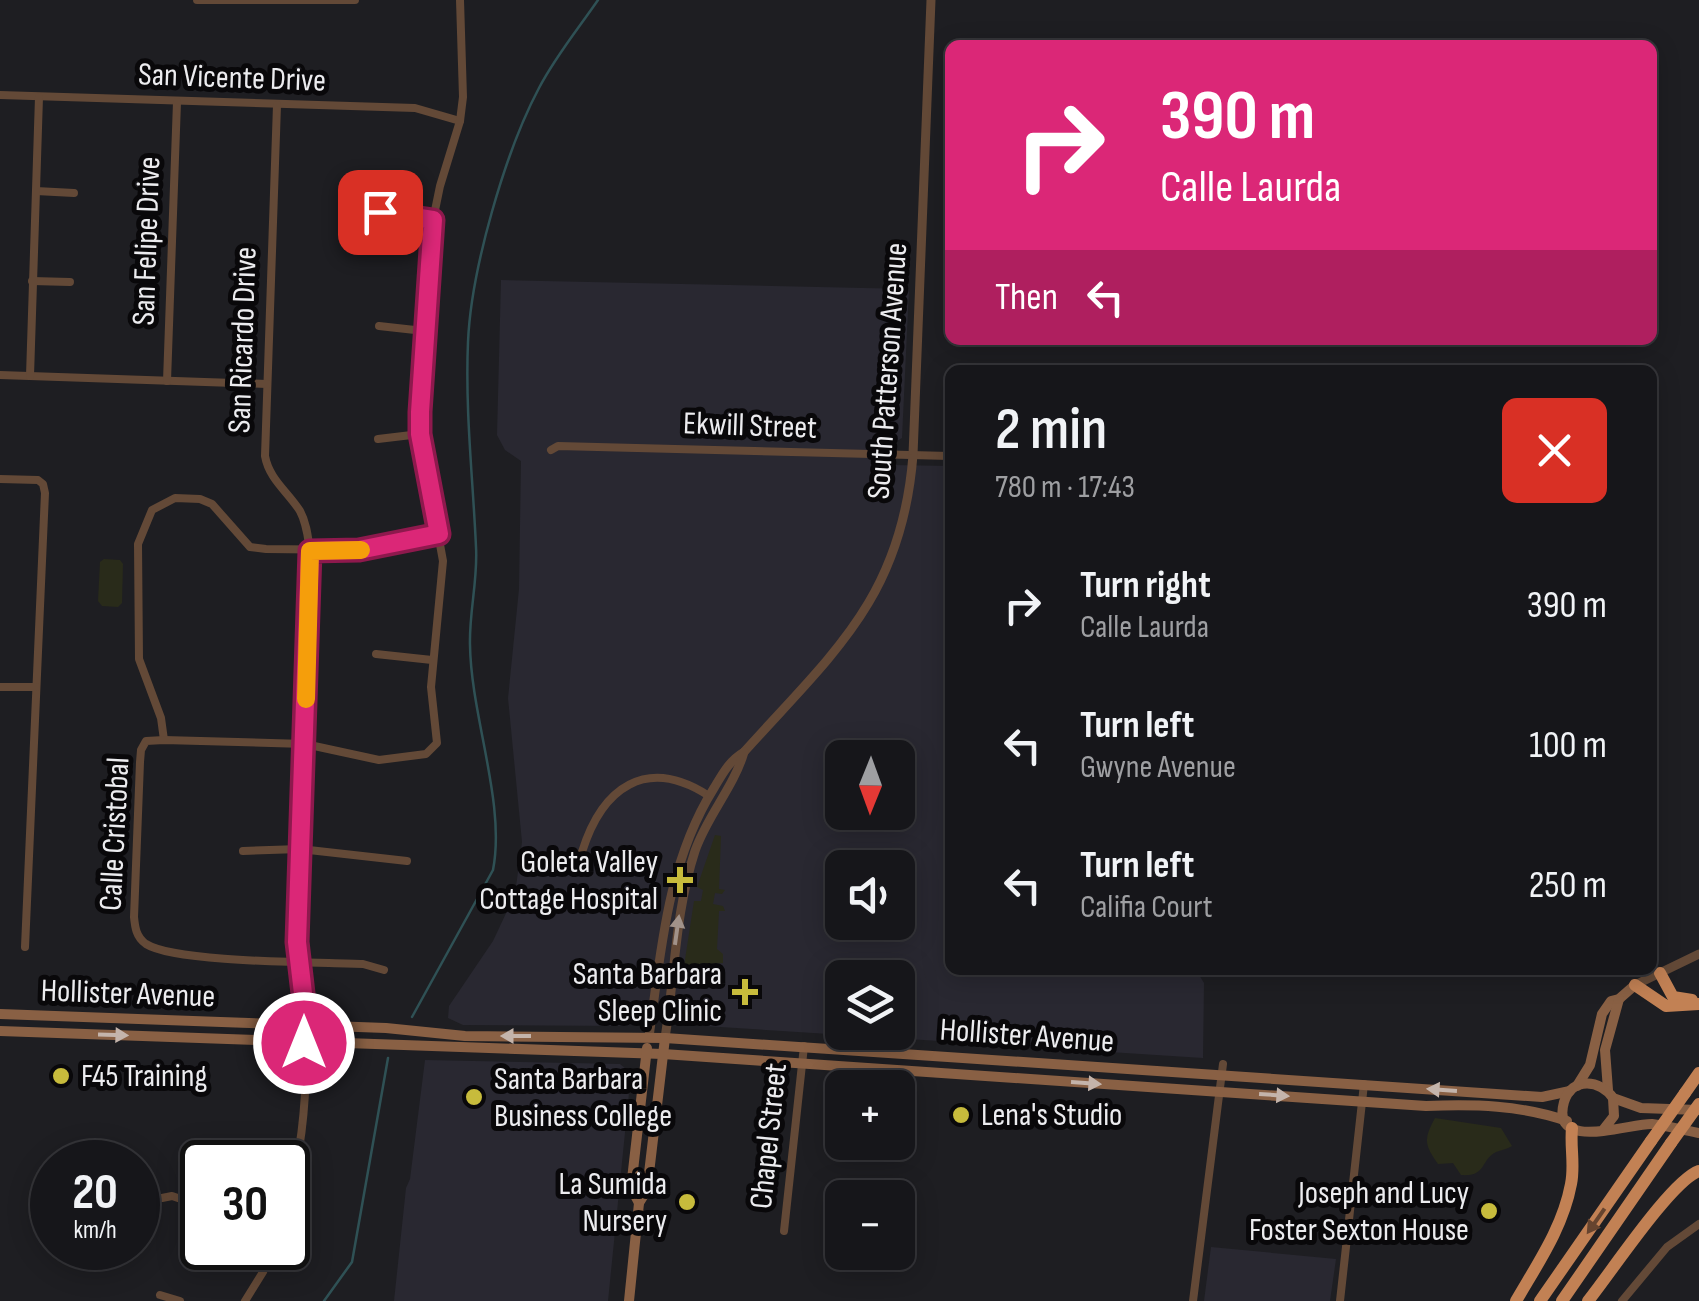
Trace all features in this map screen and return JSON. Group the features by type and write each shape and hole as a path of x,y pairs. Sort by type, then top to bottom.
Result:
{"highway":[{"path":"1660,973 1673,998 1699,1000"},
{"path":"1635,985 1666,1006 1699,1000"},
{"path":"1540,1301 1699,1072"},
{"path":"1562,1301 1699,1107"},
{"path":"1516,1301 1562,1217 1574,1164 1569,1125"},
{"path":"1588,1301 1674,1191 1699,1171"}],"main road":[{"path":"1635,985 1619,999 1610,1001 1602,1014 1590,1065 1564,1106 1569,1125 1587,1134 1649,1124 1699,1133"},
{"path":"1604,1130 1614,1116 1605,1050 1619,999"},
{"name":"Hollister Avenue","path":"0,1014 386,1028 465,1036 649,1037 1222,1070 1542,1097 1573,1088"},
{"name":"Hollister Avenue","path":"0,1031 663,1054 1426,1106 1486,1105 1529,1110 1569,1125"},
{"name":"South Patterson Avenue","path":"639,1203 631,1188 649,1037"},
{"name":"South Patterson Avenue","path":"628,1301 639,1203 647,1190 665,1038"},
{"path":"1573,1088 1592,1083 1641,1108 1699,1107"}],"street":[{"path":"196,0 355,0"},
{"path":"439,534 359,550 250,546 212,504 200,499 175,498 152,510 138,544 139,659 162,718 164,740 305,744 378,760 409,758 432,751 437,743 431,688 442,587 439,534 420,434 433,220 460,120 464,68 460,0"},
{"name":"South Patterson Avenue","path":"649,1037 667,910 688,839 709,796 732,760 744,752 835,654 868,605 900,533 913,456 931,0"},
{"name":"San Vicente Drive","path":"0,96 415,108 460,120"},
{"path":"30,376 39,97"},
{"name":"San Felipe Drive","path":"166,381 177,102"},
{"name":"San Ricardo Drive","path":"277,104 266,384 267,468 300,512 310,551 297,942 304,1025 302,1140"},
{"path":"36,191 74,193"},
{"path":"380,212 433,220"},
{"path":"32,281 70,282"},
{"path":"379,326 424,331"},
{"path":"0,374 266,384"},
{"path":"378,439 420,434"},
{"name":"Ekwill Street","path":"550,450 558,446 945,456"},
{"path":"0,478 38,480 46,493 25,948"},
{"path":"376,654 432,660"},
{"path":"0,686 36,687"},
{"name":"Calle Cristobal","path":"164,740 146,741 141,750 134,916 138,936 163,951 216,958 363,964 384,970"},
{"name":"South Patterson Avenue","path":"665,1038 677,928 689,872 708,822 740,767 744,752"},
{"path":"582,852 596,814 611,796 632,784 653,778 673,779 709,796"},
{"path":"243,851 300,849 408,861"},
{"path":"138,952 147,944"},
{"path":"1657,974 1699,954"},
{"path":"1635,985 1656,975"},
{"name":"Chapel Street","path":"784,1231 804,1046"},
{"path":"1193,1301 1222,1070"},
{"path":"1340,1301 1364,1084"},
{"path":"162,1198 180,1199"},
{"path":"1622,1301 1667,1248 1699,1224"},
{"path":"246,1301 264,1270"},
{"path":"160,1295 180,1301"}],"shaded area":[{"path":"501,280 909,289 902,438 895,442 891,465 945,466 945,975 1199,975 1204,983 1203,1058 915,1040 915,960 825,960 825,1034 689,1025 680,1014 642,1014 628,1026 463,1025 448,1018 449,1006 493,941 515,894 522,842 508,698 519,589 521,461 505,450 497,435"},
{"path":"425,1060 620,1064 631,1073 608,1301 394,1301"},
{"path":"1211,1247 1336,1259 1330,1301 1204,1301"}],"green space":[{"path":"120,560 123,564 122,603 118,607 102,606 98,601 100,562"},
{"path":"715,835 721,836 719,889 725,890 715,893 713,904 723,906 725,911 719,911 717,949 723,954 723,963 684,966 694,901 701,901 703,890 697,887"},
{"path":"1435,1118 1501,1128 1512,1146 1491,1155 1479,1171 1461,1175 1453,1163 1438,1164 1430,1152 1427,1137"}],"waterway":[{"path":"412,1017 493,870 496,844 492,788 470,645 476,559 467,368 476,281 502,178 526,114 552,65 598,0"},
{"path":"324,1301 352,1262 388,1058"}],"slow traffic":[{"path":"306,699 310,551 361,550"}],"place":[{"name":"Goleta Valley Cottage Hospital","path":"680,880"},
{"name":"Santa Barbara Sleep Clinic","path":"745,992"},
{"name":"F45 Training","path":"61,1076"},
{"name":"Santa Barbara Business College","path":"474,1097"},
{"name":"Lena's Studio","path":"961,1115"},
{"name":"La Sumida Nursery","path":"687,1202"},
{"name":"Joseph and Lucy Foster Sexton House","path":"1489,1211"}],"route":[{"path":"304,1043 297,942 310,551 359,550 439,534 420,434 433,220 380,212"}]}
